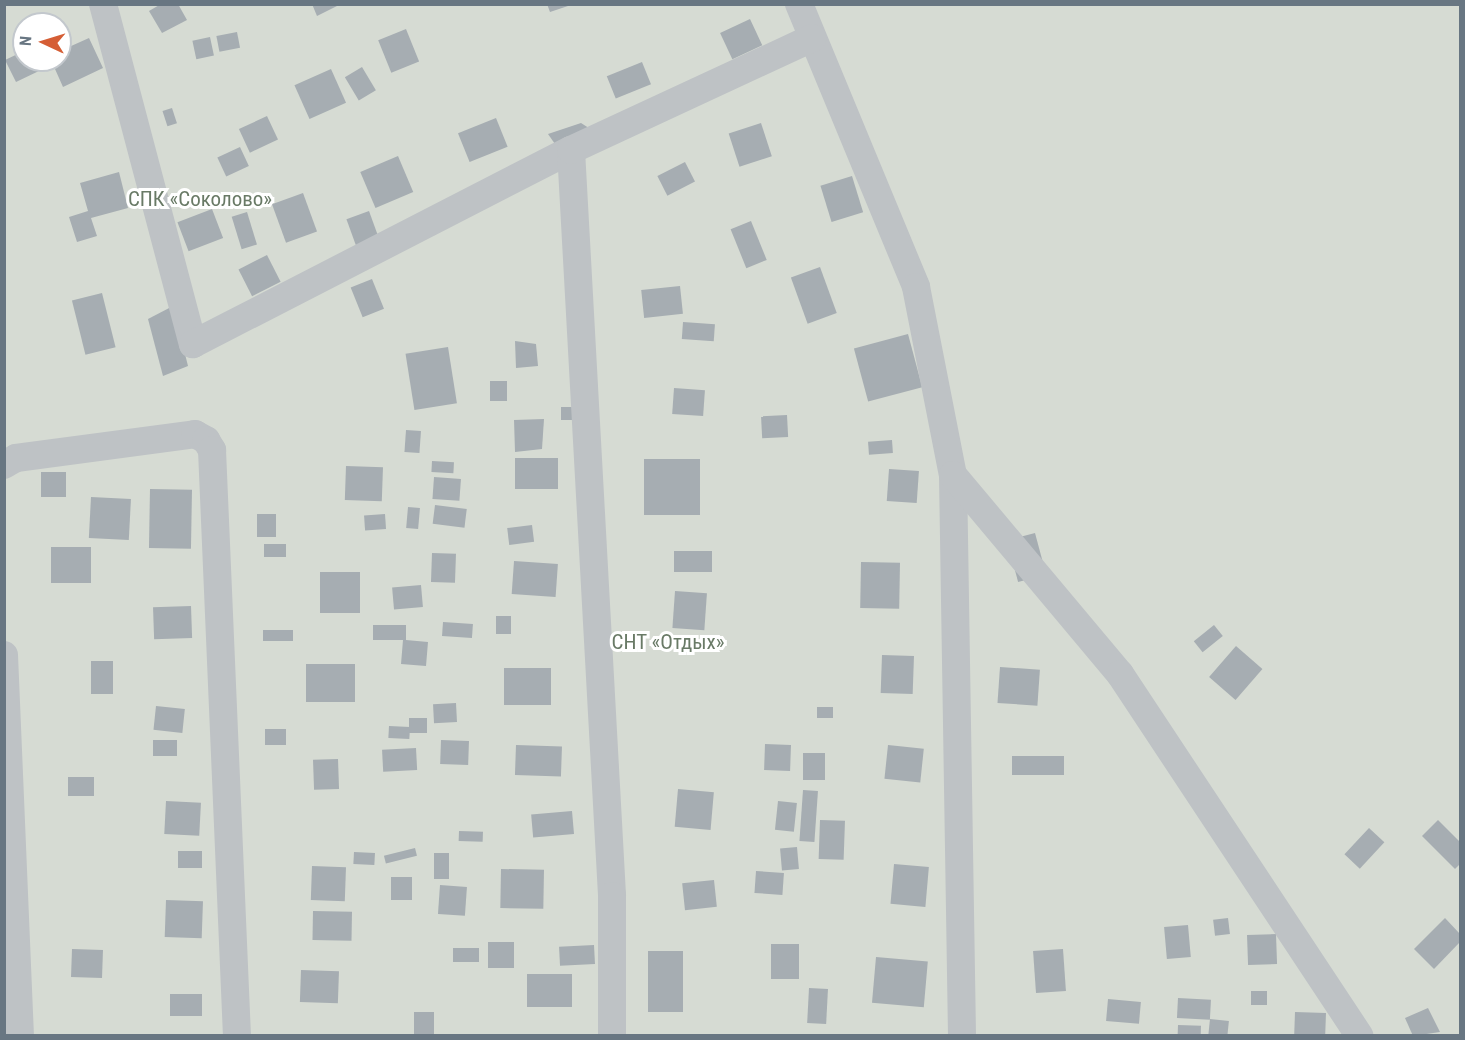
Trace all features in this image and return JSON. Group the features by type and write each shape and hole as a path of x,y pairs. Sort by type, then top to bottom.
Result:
{"street":[{"path":"103,4 193,344 571,150 812,38"},
{"path":"799,4 916,287 953,476 963,1035"},
{"path":"571,150 612,896 612,1035"},
{"path":"4,465 16,458 195,434 206,440 212,450 237,1035"},
{"path":"953,476 1120,674 1355,1033"},
{"path":"4,655 20,1035"}],"green space":[{"name":"СНТ «Отдых»","path":"5,5 1460,5 1460,1035 5,1036"}],"building":[{"path":"161,4 178,4 187,20 162,33 149,11"},
{"path":"312,4 337,4 337,6 317,16"},
{"path":"547,4 571,4 571,5 550,12"},
{"path":"750,19 762,45 732,59 720,33"},
{"path":"406,29 419,61 391,73 378,40"},
{"path":"237,32 240,48 219,52 216,36"},
{"path":"210,37 214,56 196,59 192,41"},
{"path":"89,38 103,68 63,87 56,72 72,72 72,46"},
{"path":"12,57 12,72 37,72 16,82 5,60"},
{"path":"642,62 651,84 616,98 607,76"},
{"path":"362,67 376,90 359,100 345,77"},
{"path":"331,69 346,103 310,119 294,85"},
{"path":"172,108 177,123 167,126 162,111"},
{"path":"267,116 278,140 250,153 239,129"},
{"path":"496,118 508,147 470,162 458,133"},
{"path":"581,123 592,130 555,144 548,134"},
{"path":"761,123 772,156 739,167 729,134"},
{"path":"240,147 249,166 226,177 217,158"},
{"path":"398,156 413,192 375,208 360,172"},
{"path":"685,162 695,182 667,196 657,176"},
{"path":"119,172 128,208 91,218 97,236 77,242 69,217 88,211 80,183"},
{"path":"852,176 863,212 832,222 820,186"},
{"path":"303,193 317,232 286,243 272,204"},
{"path":"212,209 223,238 189,251 177,222"},
{"path":"369,211 379,239 357,247 346,219"},
{"path":"247,212 257,245 242,249 232,217"},
{"path":"751,221 767,260 746,268 731,229"},
{"path":"267,255 281,282 252,296 238,270"},
{"path":"820,267 837,313 808,324 791,278"},
{"path":"372,279 384,309 363,317 351,288"},
{"path":"680,286 683,314 644,318 641,290"},
{"path":"102,293 116,347 85,355 72,300"},
{"path":"173,306 188,366 163,376 148,319"},
{"path":"683,322 715,324 714,341 682,339"},
{"path":"908,334 922,387 868,402 854,348"},
{"path":"515,341 536,344 538,366 516,368"},
{"path":"448,347 457,403 414,410 406,354"},
{"path":"490,381 507,381 507,401 490,401"},
{"path":"674,388 705,390 703,416 672,414"},
{"path":"561,407 574,407 574,420 561,420"},
{"path":"787,415 788,437 762,438 761,416"},
{"path":"544,419 542,449 515,452 514,420"},
{"path":"406,430 421,431 419,453 404,452"},
{"path":"892,440 893,453 869,455 868,442"},
{"path":"515,458 558,458 558,489 515,489"},
{"path":"644,459 700,459 700,515 644,515"},
{"path":"432,461 454,462 453,473 431,472"},
{"path":"346,466 383,467 382,501 345,500"},
{"path":"889,469 919,471 917,503 887,501"},
{"path":"41,472 66,472 66,497 41,497"},
{"path":"434,477 461,479 459,501 432,499"},
{"path":"150,489 192,490 191,549 149,548"},
{"path":"91,497 131,499 129,540 89,538"},
{"path":"435,505 467,509 464,528 433,524"},
{"path":"408,507 420,508 418,529 406,528"},
{"path":"257,514 276,514 276,537 257,537"},
{"path":"385,514 386,529 365,530 364,515"},
{"path":"532,525 534,542 509,545 507,528"},
{"path":"1035,533 1046,575 1018,582 1007,541"},
{"path":"264,544 286,544 286,557 264,557"},
{"path":"51,547 91,547 91,583 51,583"},
{"path":"674,551 712,551 712,572 674,572"},
{"path":"432,553 456,554 455,583 431,582"},
{"path":"514,561 558,564 556,597 512,594"},
{"path":"861,562 900,563 899,609 860,608"},
{"path":"320,572 360,572 360,613 320,613"},
{"path":"421,585 423,607 394,609 392,588"},
{"path":"675,591 707,593 704,630 672,628"},
{"path":"191,606 192,638 154,639 153,607"},
{"path":"496,616 511,616 511,634 496,634"},
{"path":"443,622 473,624 472,638 442,636"},
{"path":"373,625 406,625 406,640 428,642 426,666 401,664 403,640 373,640"},
{"path":"1214,625 1223,636 1203,652 1194,641"},
{"path":"263,630 293,630 293,641 263,641"},
{"path":"1236,646 1262,669 1236,700 1209,677"},
{"path":"882,655 914,656 913,694 881,693"},
{"path":"91,661 113,661 113,694 91,694"},
{"path":"306,664 355,664 355,702 306,702"},
{"path":"1000,667 1040,670 1037,706 997,703"},
{"path":"504,668 551,668 551,705 504,705"},
{"path":"456,703 457,722 434,723 433,704"},
{"path":"156,706 185,709 182,733 153,730"},
{"path":"817,707 833,707 833,718 817,718"},
{"path":"409,718 427,718 427,733 409,733"},
{"path":"389,726 410,727 409,739 388,738"},
{"path":"265,729 286,729 286,745 265,745"},
{"path":"153,740 177,740 177,756 153,756"},
{"path":"441,740 469,741 468,765 440,764"},
{"path":"765,744 791,745 790,771 764,770"},
{"path":"516,745 562,747 561,777 515,775"},
{"path":"888,745 924,749 920,783 884,779"},
{"path":"416,748 417,770 383,772 382,750"},
{"path":"803,753 825,753 825,780 803,780"},
{"path":"1012,756 1064,756 1064,775 1012,775"},
{"path":"338,759 339,789 314,790 313,760"},
{"path":"68,777 94,777 94,796 68,796"},
{"path":"678,789 714,792 711,830 675,827"},
{"path":"803,790 818,791 814,842 799,841"},
{"path":"166,801 201,803 199,836 164,834"},
{"path":"778,801 797,803 794,832 775,830"},
{"path":"572,811 574,834 533,837 531,815"},
{"path":"820,820 845,821 844,860 819,859"},
{"path":"1438,820 1460,842 1460,864 1455,869 1422,836"},
{"path":"1369,828 1384,842 1360,869 1344,854"},
{"path":"459,831 483,832 483,842 459,841"},
{"path":"797,847 799,869 782,870 780,848"},
{"path":"415,848 417,856 386,864 384,856"},
{"path":"178,851 202,851 202,868 178,868"},
{"path":"354,852 375,853 374,865 353,864"},
{"path":"434,853 449,853 449,879 434,879"},
{"path":"894,864 929,867 925,907 891,904"},
{"path":"312,866 346,867 345,901 311,900"},
{"path":"501,869 544,870 543,909 500,908"},
{"path":"756,871 784,873 782,895 754,893"},
{"path":"391,877 412,877 412,900 391,900"},
{"path":"714,880 717,907 685,910 682,883"},
{"path":"440,885 467,887 465,916 438,914"},
{"path":"166,900 203,901 202,938 165,937"},
{"path":"313,911 352,912 351,941 312,940"},
{"path":"1228,918 1230,934 1215,936 1213,920"},
{"path":"1445,918 1460,934 1460,942 1434,969 1414,949"},
{"path":"1188,925 1191,957 1167,959 1164,927"},
{"path":"1276,934 1277,964 1248,965 1247,935"},
{"path":"488,942 514,942 514,968 488,968"},
{"path":"771,944 799,944 799,979 771,979"},
{"path":"594,945 595,964 560,966 559,947"},
{"path":"453,948 479,948 479,962 453,962"},
{"path":"72,949 103,950 102,978 71,977"},
{"path":"1063,949 1066,991 1036,993 1033,951"},
{"path":"648,951 683,951 683,1012 648,1012"},
{"path":"876,957 928,962 924,1007 872,1003"},
{"path":"301,970 339,971 338,1003 300,1002"},
{"path":"527,974 572,974 572,1007 527,1007"},
{"path":"809,988 828,989 826,1024 807,1023"},
{"path":"1251,991 1267,991 1267,1005 1251,1005"},
{"path":"170,994 202,994 202,1016 170,1016"},
{"path":"1178,998 1211,1000 1210,1020 1177,1018"},
{"path":"1108,999 1141,1002 1139,1024 1106,1021"},
{"path":"1428,1008 1440,1032 1413,1036 1405,1018"},
{"path":"414,1012 434,1012 434,1036 414,1036"},
{"path":"1295,1012 1326,1013 1325,1036 1294,1036"},
{"path":"1210,1019 1229,1021 1227,1036 1208,1036"},
{"path":"1178,1025 1201,1026 1201,1036 1178,1036"}],"park label":[{"name":"СПК «Соколово»","path":"200,199"}]}
